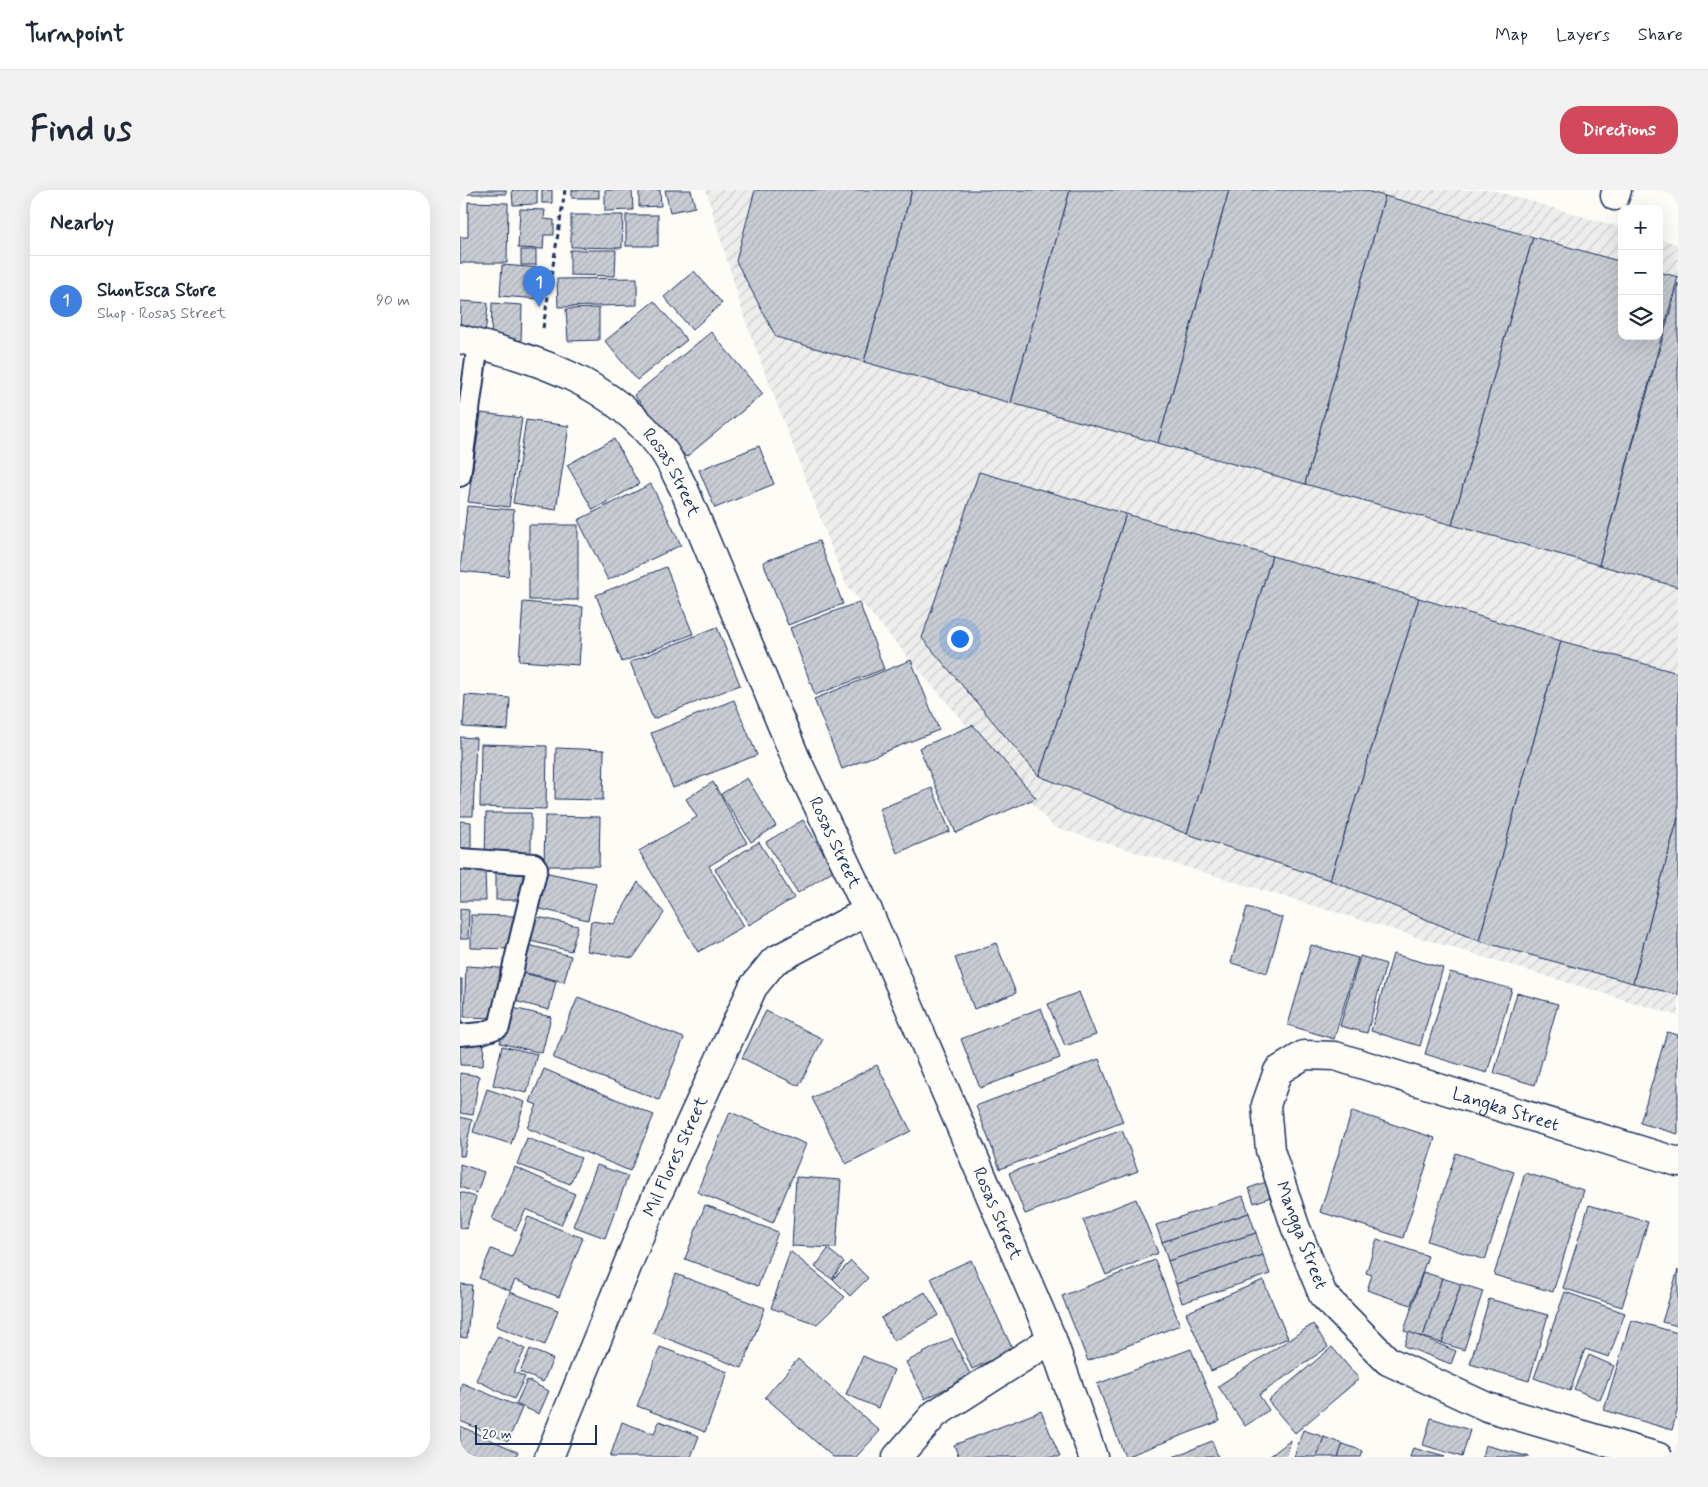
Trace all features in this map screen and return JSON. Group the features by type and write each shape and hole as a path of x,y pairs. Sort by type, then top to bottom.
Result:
{"street":[{"name":"Rosas Street","path":"469,341 538,361 577,378 609,397 636,420 662,449 684,489 796,759 868,911 1052,1339 1093,1457"},
{"name":"Mil Flores Street","path":"549,1457 648,1215 753,987 774,961 868,911"},
{"name":"Mangga Street","path":"1335,1056 1304,1055 1278,1071 1266,1105 1270,1150 1295,1226 1323,1295 1388,1362 1486,1407 1658,1457"},
{"name":"Langka Street","path":"1335,1056 1678,1162"},
{"path":"897,1457 935,1414 1052,1339"}],"lane":[{"path":"460,476 469,341"},
{"path":"460,859 534,864 537,868 499,1027 482,1033 460,1035"}],"path":[{"path":"538,361 565,190"}],"shaded area":[{"path":"706,190 1492,190 1618,227 1618,340 1663,340 1663,240 1678,244 1678,1016 1053,827 845,583 745,320"}],"building":[{"path":"460,190 506,190 506,194 460,194"},
{"path":"512,190 537,190 537,204 513,205"},
{"path":"542,190 552,190 552,203 542,203"},
{"path":"572,190 599,190 599,198 572,198"},
{"path":"605,190 632,190 633,210 605,211"},
{"path":"639,190 660,190 661,206 639,207"},
{"path":"665,190 691,190 695,207 670,212"},
{"path":"755,190 912,190 864,362 776,337 736,261"},
{"path":"912,190 1070,190 1011,403 864,362"},
{"path":"1070,190 1229,190 1158,443 1011,403"},
{"path":"1229,190 1362,190 1385,196 1305,484 1158,443"},
{"path":"1385,196 1533,237 1452,525 1305,484"},
{"path":"468,202 508,203 507,263 460,263 460,237 468,237"},
{"path":"520,209 545,210 544,219 554,220 554,235 544,235 543,249 518,248"},
{"path":"571,215 623,215 622,248 571,247"},
{"path":"626,215 658,215 658,246 626,246"},
{"path":"1533,237 1618,261 1618,340 1661,340 1599,565 1452,525"},
{"path":"521,250 536,250 536,265 521,265"},
{"path":"570,250 616,250 615,276 570,275"},
{"path":"502,265 541,268 539,299 500,296"},
{"path":"694,271 722,303 692,330 664,297"},
{"path":"1663,273 1678,277 1663,332"},
{"path":"637,278 637,305 558,307 557,279"},
{"path":"1678,283 1678,587 1599,565"},
{"path":"461,301 488,303 485,337 460,335"},
{"path":"654,301 687,340 637,380 605,341"},
{"path":"492,303 522,305 521,343 491,341"},
{"path":"599,308 599,340 568,341 566,309"},
{"path":"711,332 763,394 686,457 634,395"},
{"path":"481,413 522,418 509,507 468,502"},
{"path":"526,420 569,426 556,510 513,503"},
{"path":"614,439 639,484 593,510 567,465"},
{"path":"759,446 774,484 715,508 699,470"},
{"path":"979,472 1126,514 1039,776 922,638"},
{"path":"651,484 681,545 608,580 578,520"},
{"path":"467,506 514,510 508,576 460,571"},
{"path":"1126,514 1272,556 1187,834 1039,776"},
{"path":"529,525 578,525 578,600 529,600"},
{"path":"819,541 843,604 788,625 763,562"},
{"path":"1272,556 1419,598 1330,880 1187,834"},
{"path":"666,567 693,634 622,662 596,595"},
{"path":"1419,598 1561,641 1479,941 1330,880"},
{"path":"523,602 583,607 579,665 519,661"},
{"path":"859,602 884,669 815,695 790,628"},
{"path":"717,627 740,685 653,719 630,662"},
{"path":"1561,641 1678,673 1678,818 1633,983 1479,941"},
{"path":"911,660 939,730 842,769 814,699"},
{"path":"465,695 510,698 508,730 463,727"},
{"path":"734,700 757,755 673,788 651,733"},
{"path":"973,725 1036,798 956,833 919,748"},
{"path":"460,737 476,738 473,816 460,816"},
{"path":"481,744 547,746 546,809 480,807"},
{"path":"556,748 604,750 603,800 555,799"},
{"path":"747,778 776,826 751,842 721,794"},
{"path":"713,782 747,843 709,866 744,926 698,952 639,851 697,817 686,799"},
{"path":"932,788 950,831 897,853 879,809"},
{"path":"486,813 531,813 531,859 485,859"},
{"path":"545,816 600,817 599,866 544,866"},
{"path":"1678,818 1678,995 1633,983"},
{"path":"803,820 834,870 798,893 766,842"},
{"path":"460,821 471,822 471,850 460,850"},
{"path":"759,842 794,898 749,925 715,869"},
{"path":"496,866 523,866 523,900 496,900"},
{"path":"460,870 485,870 486,901 460,901"},
{"path":"539,871 596,883 588,920 532,907"},
{"path":"638,882 664,913 633,958 587,951 591,921 614,924"},
{"path":"1247,907 1283,918 1267,973 1231,963"},
{"path":"460,909 469,910 468,939 460,939"},
{"path":"471,915 515,916 514,949 471,948"},
{"path":"529,915 578,926 571,951 522,939"},
{"path":"521,943 571,956 564,982 514,970"},
{"path":"996,943 1016,993 974,1009 955,958"},
{"path":"1311,945 1358,958 1334,1039 1288,1025"},
{"path":"1393,954 1443,968 1420,1046 1371,1031"},
{"path":"1360,956 1386,964 1367,1033 1340,1026"},
{"path":"466,966 500,968 498,1018 464,1017"},
{"path":"518,972 556,981 549,1010 511,1000"},
{"path":"1450,972 1512,989 1487,1073 1425,1054"},
{"path":"460,979 462,979 462,1029 460,1029"},
{"path":"1079,992 1096,1035 1065,1046 1048,1004"},
{"path":"1517,993 1558,1004 1535,1085 1494,1073"},
{"path":"578,997 684,1038 659,1100 553,1058"},
{"path":"509,1007 551,1017 542,1053 500,1043"},
{"path":"1041,1008 1060,1058 980,1088 961,1039"},
{"path":"766,1011 823,1039 799,1086 742,1058"},
{"path":"1667,1032 1678,1035 1678,1134 1640,1123"},
{"path":"460,1041 484,1041 483,1066 460,1065"},
{"path":"502,1046 537,1054 527,1093 493,1085"},
{"path":"1099,1059 1123,1122 1000,1169 976,1106"},
{"path":"877,1065 911,1131 846,1164 812,1098"},
{"path":"544,1069 654,1115 630,1171 527,1128 537,1105 530,1102"},
{"path":"460,1073 479,1076 473,1115 460,1113"},
{"path":"487,1089 525,1102 511,1144 473,1132"},
{"path":"1352,1111 1435,1138 1403,1238 1320,1212"},
{"path":"730,1112 806,1144 773,1223 697,1192"},
{"path":"460,1117 472,1120 464,1156 460,1156"},
{"path":"1122,1130 1138,1171 1025,1214 1009,1173"},
{"path":"527,1138 581,1158 570,1184 517,1164"},
{"path":"1456,1153 1514,1172 1485,1260 1427,1241"},
{"path":"460,1164 484,1172 477,1193 460,1187"},
{"path":"597,1165 628,1176 605,1238 573,1226"},
{"path":"515,1167 575,1194 561,1225 526,1209 516,1230 492,1219"},
{"path":"1525,1173 1584,1190 1553,1292 1494,1275"},
{"path":"796,1177 841,1180 836,1248 792,1246"},
{"path":"1266,1182 1271,1197 1254,1203 1249,1188"},
{"path":"460,1192 476,1197 466,1229 460,1227"},
{"path":"1243,1196 1249,1213 1162,1242 1156,1225"},
{"path":"1136,1199 1158,1253 1106,1275 1083,1220"},
{"path":"705,1205 778,1232 758,1286 685,1259"},
{"path":"1589,1205 1648,1222 1622,1307 1563,1288"},
{"path":"1249,1213 1256,1233 1168,1261 1162,1242"},
{"path":"528,1217 583,1238 559,1297 515,1280 510,1291 479,1278 491,1249 512,1257"},
{"path":"1256,1233 1263,1255 1176,1284 1168,1261"},
{"path":"1377,1239 1428,1256 1411,1305 1367,1290 1372,1275 1366,1273"},
{"path":"828,1249 844,1262 832,1279 815,1267"},
{"path":"790,1251 845,1297 817,1324 771,1308"},
{"path":"1263,1255 1270,1274 1182,1303 1176,1284"},
{"path":"971,1260 1013,1350 972,1369 931,1278"},
{"path":"1155,1260 1180,1325 1088,1361 1062,1296"},
{"path":"851,1261 868,1278 850,1296 833,1279"},
{"path":"1678,1270 1678,1326 1662,1322"},
{"path":"1423,1272 1442,1278 1423,1337 1404,1331"},
{"path":"676,1274 765,1308 742,1368 653,1333"},
{"path":"1442,1278 1461,1284 1442,1343 1423,1337"},
{"path":"1263,1280 1288,1338 1211,1371 1186,1313"},
{"path":"460,1284 472,1285 467,1338 460,1337"},
{"path":"1461,1284 1483,1291 1464,1350 1442,1343"},
{"path":"510,1292 558,1310 545,1345 496,1326"},
{"path":"925,1292 939,1315 894,1341 881,1318"},
{"path":"1565,1292 1625,1313 1609,1357 1585,1349 1570,1391 1534,1378"},
{"path":"1489,1299 1548,1315 1529,1381 1470,1364"},
{"path":"1631,1320 1678,1333 1678,1408 1672,1430 1604,1410"},
{"path":"1313,1324 1328,1347 1259,1395 1269,1410 1245,1426 1218,1386"},
{"path":"1409,1332 1456,1351 1451,1364 1404,1346"},
{"path":"498,1336 525,1349 514,1372 525,1377 514,1399 476,1380"},
{"path":"952,1338 971,1376 925,1399 906,1362"},
{"path":"660,1347 728,1372 705,1432 637,1406"},
{"path":"1332,1347 1359,1379 1295,1433 1268,1401"},
{"path":"530,1349 553,1359 543,1382 520,1372"},
{"path":"1191,1349 1220,1421 1125,1457 1097,1384"},
{"path":"1589,1355 1614,1366 1600,1400 1574,1389"},
{"path":"863,1356 894,1370 878,1408 846,1394"},
{"path":"798,1359 880,1431 856,1457 833,1457 765,1397"},
{"path":"527,1380 549,1391 539,1414 516,1404"},
{"path":"462,1383 522,1408 508,1441 460,1421 460,1389"},
{"path":"1041,1411 1060,1457 959,1457 954,1445"},
{"path":"1431,1418 1470,1430 1462,1457 1423,1445"},
{"path":"659,1421 699,1436 691,1457 610,1457 622,1422 654,1434"},
{"path":"460,1426 518,1452 515,1457 460,1457"},
{"path":"1303,1430 1324,1437 1317,1457 1294,1457"},
{"path":"1324,1437 1343,1444 1338,1457 1317,1457"},
{"path":"1291,1440 1286,1457 1269,1457 1282,1447"},
{"path":"1212,1441 1218,1457 1173,1457"},
{"path":"1343,1444 1363,1451 1361,1457 1338,1457"},
{"path":"1485,1445 1530,1457 1482,1457"},
{"path":"1413,1448 1445,1457 1410,1457"}],"place":[{"name":"ShonEsca Store","path":"539,307"}]}
